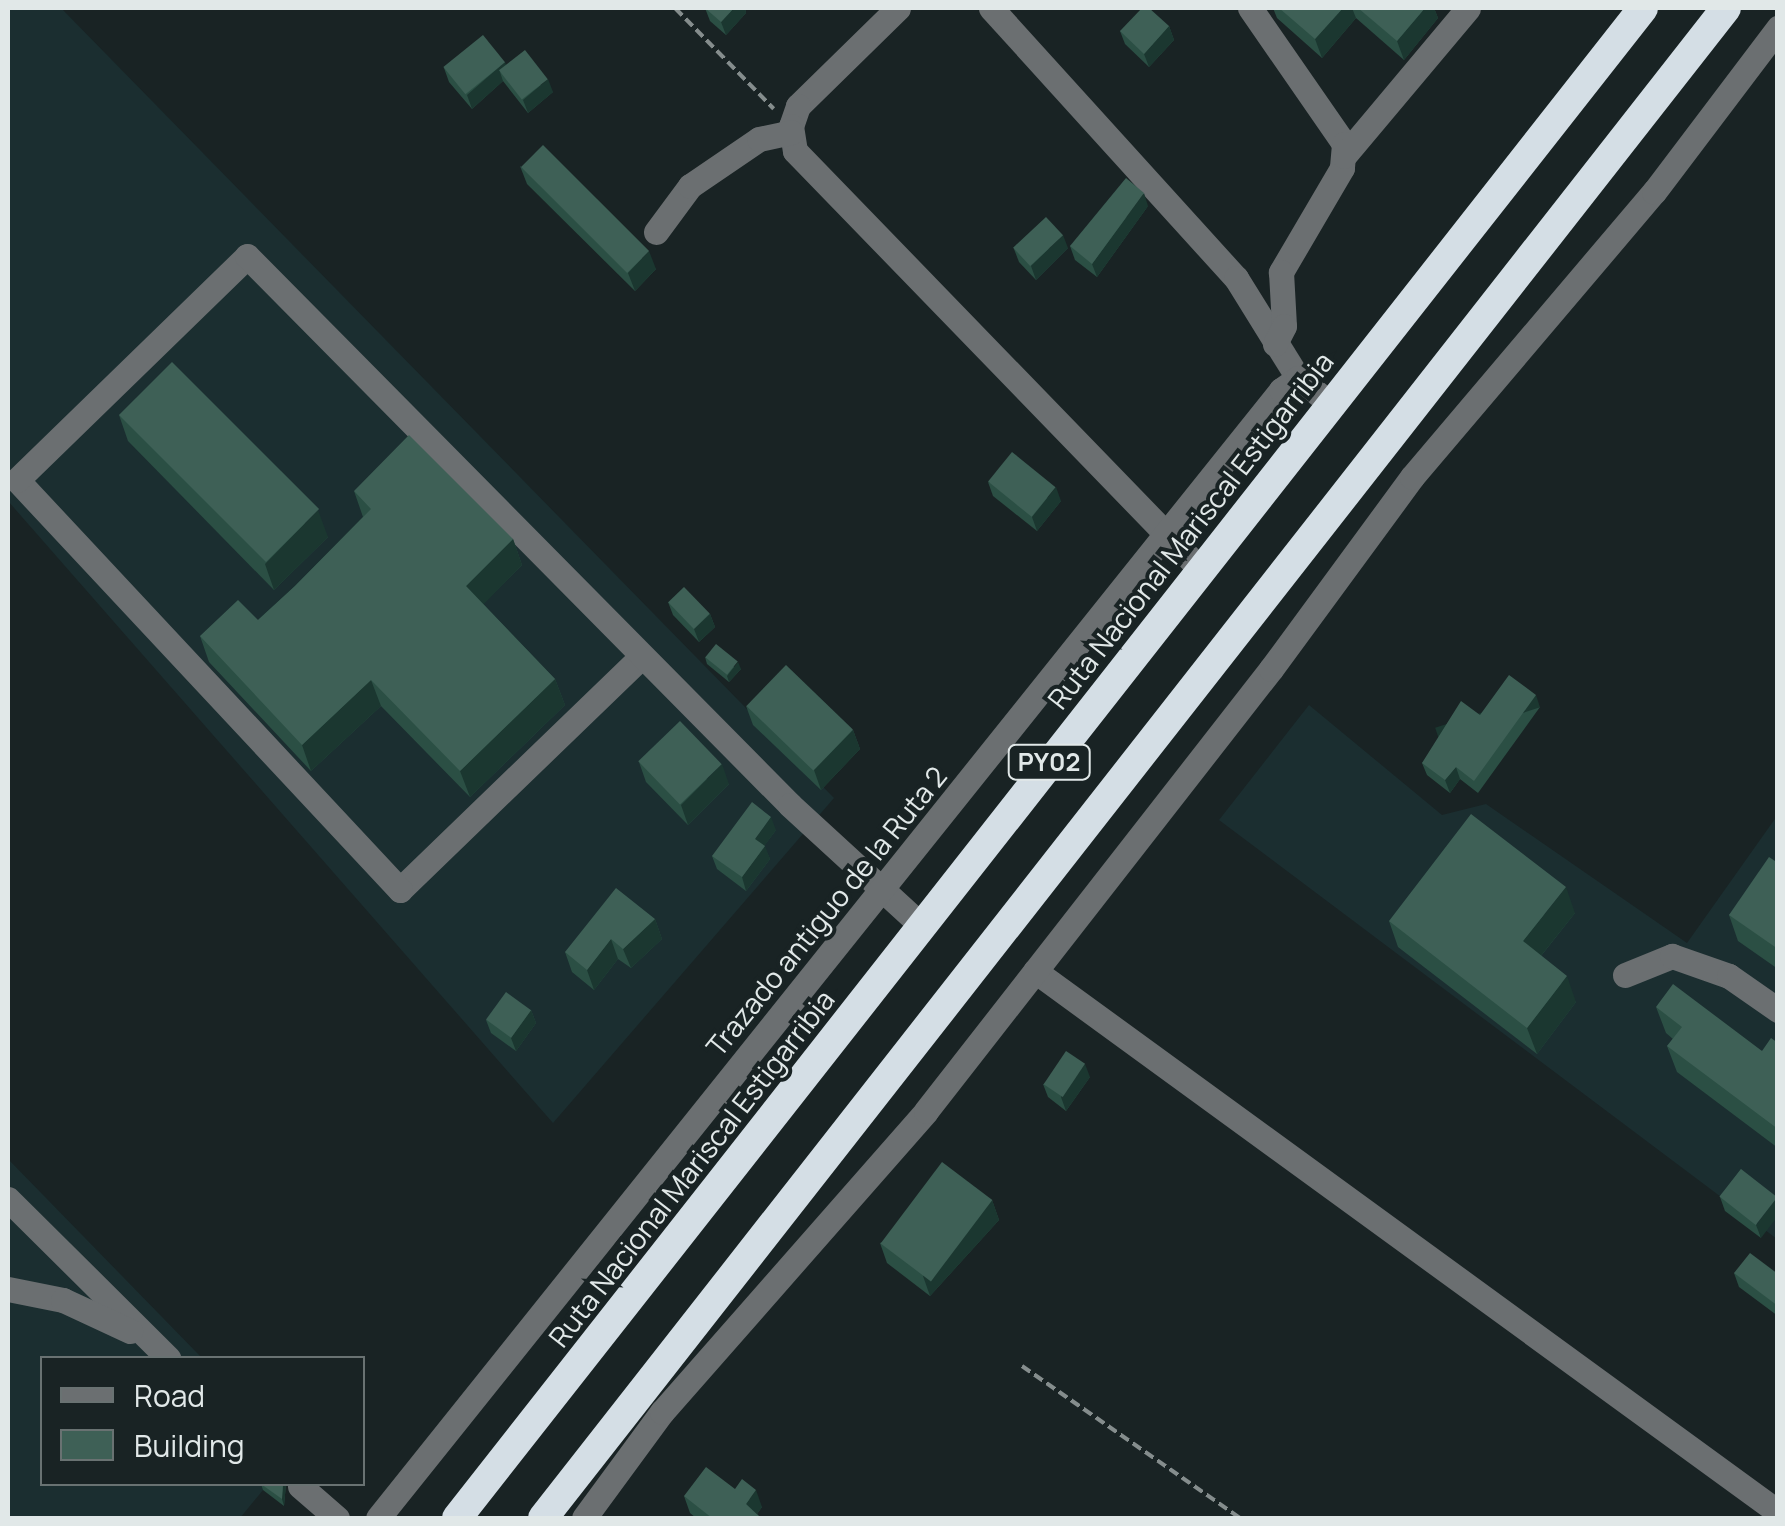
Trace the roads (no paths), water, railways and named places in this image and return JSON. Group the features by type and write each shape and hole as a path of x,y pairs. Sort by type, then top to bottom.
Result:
{"highway":[{"name":"Ruta Nacional Mariscal Estigarribia","path":"457,1518 1643,8"},
{"name":"PY02","path":"543,1518 1726,8"}],"street":[{"path":"898,8 805,97 791,129 796,151 903,267 1200,569"},
{"path":"992,8 1236,278 1298,378 1330,404"},
{"path":"1250,8 1334,123 1344,156"},
{"path":"1275,344 1283,332 1281,272 1344,156 1468,8"},
{"path":"584,1518 662,1412 926,1111 1272,669 1412,477 1654,192 1778,28"},
{"path":"656,232 690,186 760,140 791,129"},
{"path":"641,657 400,890 17,480 247,256 641,657 922,926"},
{"name":"Trazado antiguo de la Ruta 2","path":"378,1518 1281,390 1298,378"},
{"path":"1625,976 1672,956 1729,976 1778,1010"},
{"path":"1035,971 1778,1512"},
{"path":"8,1199 160,1350"},
{"path":"8,1289 63,1300 160,1350"},
{"path":"300,1486 337,1518"}]}
